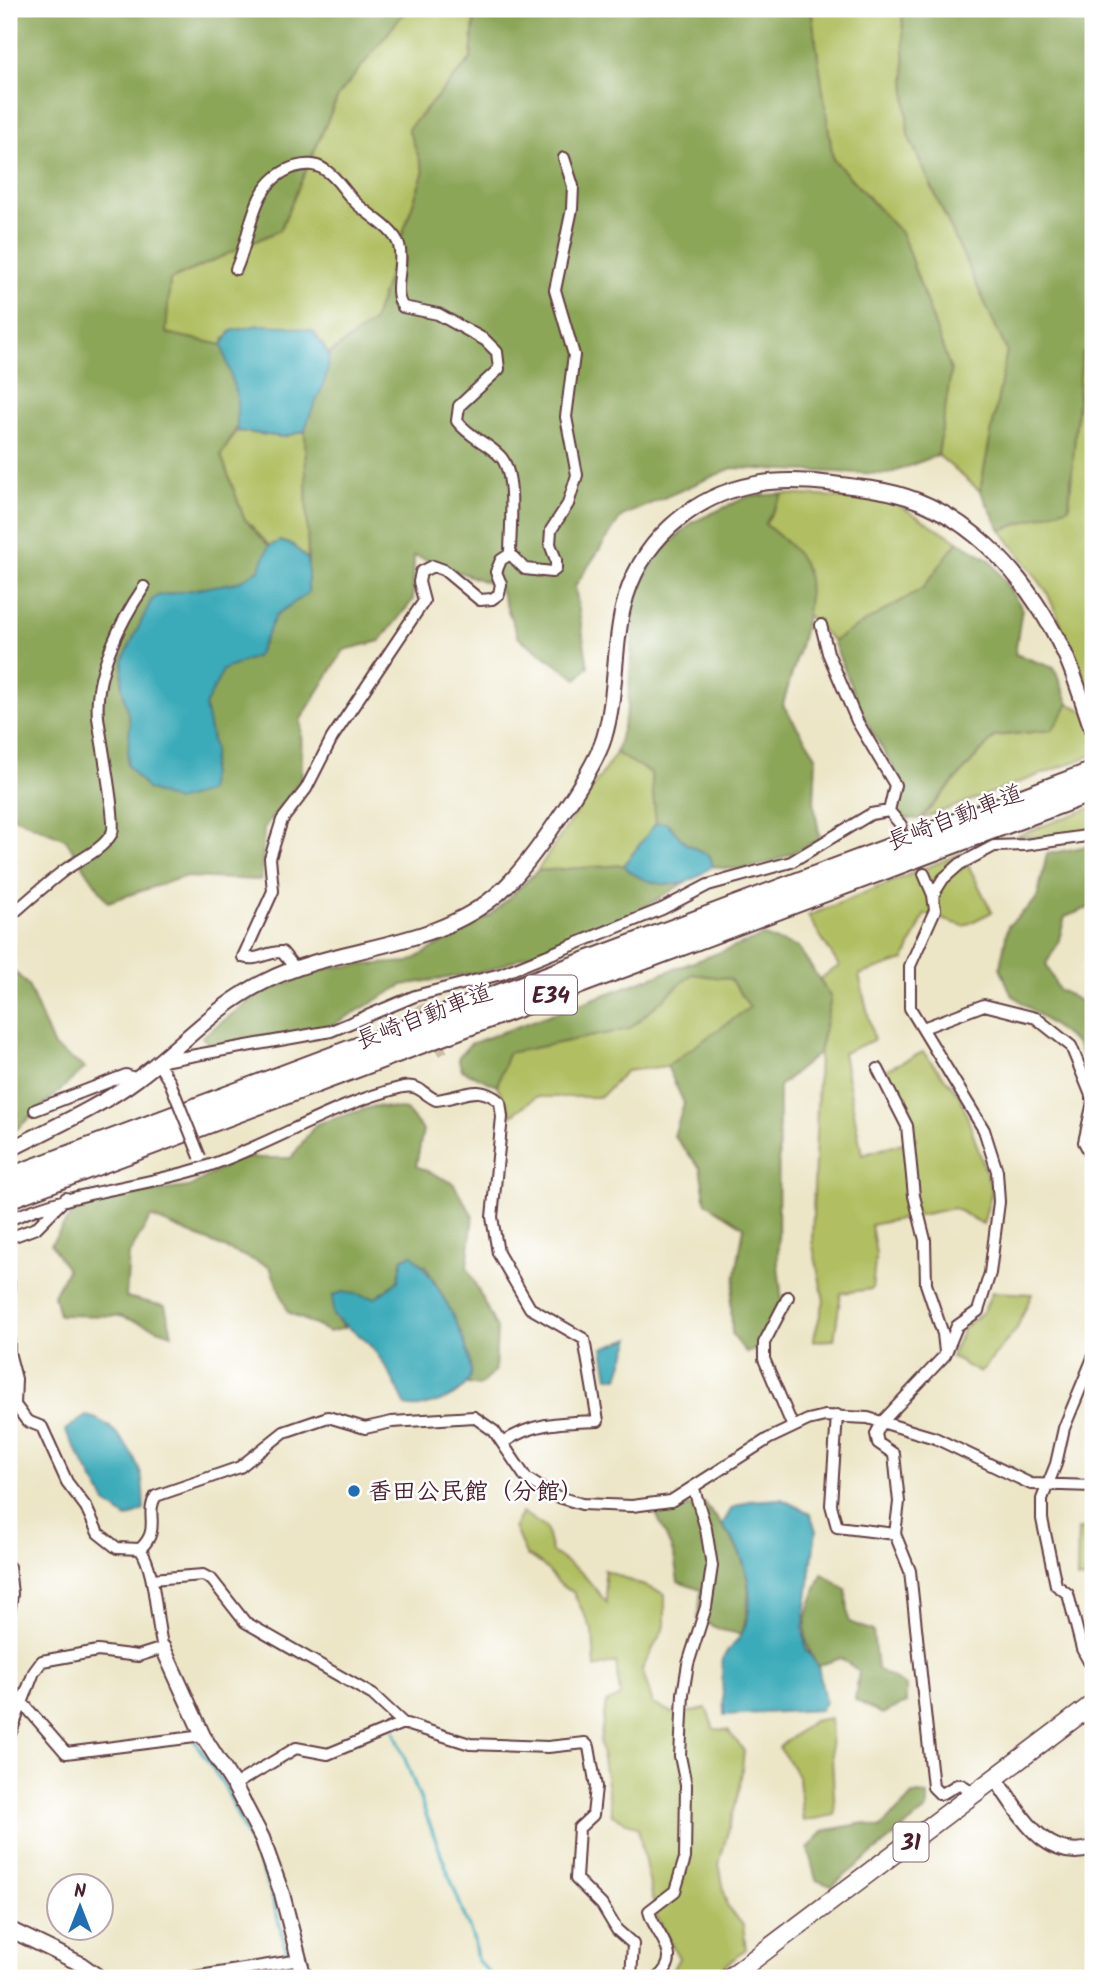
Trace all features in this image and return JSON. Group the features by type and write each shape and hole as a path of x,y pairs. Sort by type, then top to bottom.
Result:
{"highway":[{"name":"長崎自動車道","path":"9,1178 1093,772"},
{"name":"長崎自動車道","path":"9,1198 1093,791"}],"main road":[{"name":"31","path":"729,1978 1093,1704"}],"street":[{"path":"510,554 525,569 545,572 556,569 556,560 550,544 551,530 576,486 575,459 566,417 574,355 555,290 572,209 573,186 564,158"},
{"path":"236,269 259,196 275,179 292,168 307,164 332,174 354,201 394,236 401,259 398,294 403,307 438,314 485,340 498,352 499,369 477,387 456,412 464,431 490,447 506,467 510,481 510,554 496,572 501,584 499,594 492,599 480,600 444,570 433,566 421,572 419,582 424,601 332,738 306,789 282,820 271,858 273,891 243,957 251,960 274,951 282,952 295,968"},
{"path":"9,1150 138,1079 226,1004 295,968 455,924 504,889 522,868 590,768 603,742 611,713 622,612 630,582 644,553 667,529 698,507 728,491 759,483 804,482 864,488 913,498 951,515 978,536 1001,560 1040,608 1065,653 1091,726"},
{"path":"9,917 64,870 98,849 114,828 114,812 100,738 99,699 115,641 144,587"},
{"path":"821,625 828,653 857,721 895,785 889,811"},
{"path":"157,1062 331,1031 502,974 662,909 708,885 791,862 871,814 889,811"},
{"path":"889,811 901,825"},
{"path":"933,895 943,879 960,864 994,846 1025,845 1093,835"},
{"path":"924,874 933,895 933,915 909,974 910,1008 984,1130 997,1171 999,1189 987,1291 978,1311 957,1326 945,1355 882,1422 876,1434 878,1443 894,1454 899,1502 895,1534 910,1571 933,1787 940,1794 957,1783 974,1794"},
{"path":"923,1028 984,1005 1036,1018 1071,1046 1093,1101 1084,1142 1093,1159"},
{"path":"157,1062 170,1082 201,1163"},
{"path":"878,1069 906,1126 914,1196 925,1240 926,1284 943,1334 945,1355"},
{"path":"35,1110 126,1074 138,1079"},
{"path":"9,1220 66,1198 243,1153 324,1115 404,1087 421,1088 436,1100 472,1090 483,1091 500,1102 492,1217 496,1245 523,1300 530,1308 584,1339 598,1421 542,1425 516,1433 503,1443"},
{"path":"9,1238 36,1228 66,1198"},
{"path":"9,1283 9,1352 16,1379 15,1405 19,1415 42,1427 67,1482 103,1538 117,1548 140,1549"},
{"path":"788,1297 764,1343 765,1359 793,1427"},
{"path":"1093,1359 1064,1428 1056,1464 1042,1499 1042,1519 1056,1585 1068,1594 1082,1649 1093,1669"},
{"path":"140,1549 152,1534 152,1502 156,1496 240,1467 284,1432 319,1417 365,1428 392,1422 474,1417 487,1424 526,1478 567,1501 649,1506 671,1501 694,1489 738,1456 793,1427 815,1417 837,1415 882,1422 935,1438 1031,1484 1093,1486"},
{"path":"837,1415 831,1505 837,1527 895,1534"},
{"path":"657,1978 669,1961 670,1952 649,1911 675,1891 685,1858 686,1785 680,1755 683,1694 688,1664 706,1607 712,1566 706,1529 694,1489"},
{"path":"140,1549 152,1579 153,1605 163,1648 202,1736 234,1785 262,1838 282,1894 304,1978"},
{"path":"9,1567 12,1594 9,1615"},
{"path":"152,1579 203,1575 212,1580 245,1622 373,1695 403,1723 470,1744 548,1747 585,1743 589,1747 596,1787 593,1815 579,1828 576,1880 602,1905 617,1930 633,1944 631,1978"},
{"path":"9,1737 42,1661 98,1651 130,1657 163,1648"},
{"path":"9,1686 66,1753 202,1736"},
{"path":"234,1785 296,1748 328,1754 403,1723"},
{"path":"995,1778 1035,1833 1048,1844 1064,1851 1082,1851 1093,1847"},
{"path":"9,1929 79,1963 100,1978"},
{"path":"187,1978 300,1959"}],"green space":[{"path":"9,9 407,9 338,96 280,230 170,280 166,333 222,345 268,371 221,455 244,518 269,546 274,584 308,560 305,431 297,379 373,322 424,171 408,129 471,59 475,9 811,9 833,159 902,234 951,371 938,455 888,474 732,468 622,516 575,586 588,667 577,679 518,637 499,587 414,555 413,600 380,641 344,650 301,719 302,778 264,828 261,880 183,877 108,902 65,839 9,815"},
{"path":"407,9 475,9 471,59 409,129 424,171 373,322 328,354 313,331 225,337 222,345 165,333 170,280 280,230 338,96"},
{"path":"811,9 902,9 908,135 1007,351 980,491 938,455 951,371 902,234 833,159"},
{"path":"902,9 1093,9 1093,356 1082,353 1069,507 1001,530 980,491 1007,351 908,135"},
{"path":"1082,352 1093,356 1093,698 1047,592 1001,530 1069,506"},
{"path":"237,431 283,437 305,431 308,560 293,545 280,541 269,546 244,518 221,455"},
{"path":"783,494 890,500 958,541 923,588 833,641 807,615 807,571 765,524"},
{"path":"783,494 765,524 800,558 807,573 809,589 806,623 783,705 816,756 814,804 820,839 768,863 727,869 713,866 710,856 686,844 667,823 656,823 651,773 616,753 628,706 635,598 656,556 693,522 749,496"},
{"path":"958,541 990,560 1022,608 1015,654 1054,668 1069,704 1052,730 995,736 920,819 897,818 901,780 864,718 833,641 923,588"},
{"path":"1069,704 1093,715 1093,755 921,819 995,736 1052,730"},
{"path":"616,753 651,773 656,823 624,865 537,871"},
{"path":"1093,807 1093,832 1082,836 1014,837"},
{"path":"1093,845 1093,906 1065,917 1058,943 1046,964 1058,989 1093,1008 1093,1084 1077,1044 1011,994 1000,967 1008,926 1037,899 1047,854"},
{"path":"962,853 992,912 964,926 925,914 904,960 859,975 874,1040 843,1053 862,1155 916,1139 887,1069 923,1052 960,1096 992,1190 983,1224 954,1208 871,1225 876,1254 872,1289 841,1293 834,1340 813,1341 824,1301 812,1241 819,1053 831,998 819,979 839,966 808,916"},
{"path":"624,865 644,879 684,883 631,915 487,971 403,985 331,1026 210,1046 202,1037 260,993 332,967 409,962 491,915 537,871"},
{"path":"764,936 799,948 831,998 819,1053 779,1086 778,1265 782,1301 760,1347 746,1353 732,1334 731,1302 744,1227 706,1203 700,1168 674,1136 684,1103 667,1066 750,1007 730,979 692,974 629,1029 508,1053 497,1086 462,1070 458,1058 470,1044"},
{"path":"9,966 28,985 54,1047 85,1068 9,1136"},
{"path":"692,974 730,979 751,1007 667,1066 626,1071 601,1097 536,1097 512,1115 497,1086 508,1053 629,1029"},
{"path":"375,1106 406,1110 423,1130 416,1166 453,1183 473,1216 467,1267 497,1329 495,1371 479,1386 467,1384 469,1370 463,1339 425,1265 403,1258 398,1281 376,1298 343,1292 333,1315 345,1328 329,1332 288,1312 270,1267 151,1217 129,1254 126,1297 165,1306 172,1334 120,1316 59,1315 54,1295 67,1270 51,1244 80,1201 189,1187 239,1158 291,1158 316,1124"},
{"path":"992,1292 1032,1294 1016,1330 980,1373 951,1357 963,1329 984,1311"},
{"path":"704,1503 728,1534 743,1563 748,1595 742,1634 721,1630 698,1619 701,1590 678,1582 674,1555 656,1513"},
{"path":"522,1512 546,1528 552,1552 582,1573 607,1603 604,1570 665,1594 665,1626 642,1669 653,1704 678,1715 706,1708 714,1729 728,1730 744,1751 740,1787 719,1864 727,1906 743,1925 746,1949 710,1978 668,1978 679,1958 656,1915 638,1828 612,1815 600,1741 606,1703 620,1696 616,1662 595,1668 593,1632 573,1592 560,1584 542,1564 526,1555 514,1527"},
{"path":"1078,1529 1093,1530 1093,1580 1077,1579"},
{"path":"822,1573 846,1590 849,1622 873,1631 877,1669 906,1686 906,1703 882,1714 855,1700 859,1671 840,1658 818,1666 805,1631 809,1609"},
{"path":"830,1718 835,1815 803,1821 799,1777 779,1747 813,1721"},
{"path":"914,1794 927,1795 927,1809 832,1886 816,1880 808,1849 823,1831 864,1823 880,1828"}],"water":[{"path":"259,325 313,331 327,352 327,374 305,431 283,437 237,431 237,397 222,345 231,331"},
{"path":"280,541 293,545 308,560 308,593 276,615 257,656 223,670 205,706 214,750 208,792 176,801 147,789 127,765 130,724 122,686 123,660 151,601 157,596 238,582 259,570 269,546"},
{"path":"656,823 667,823 686,844 710,856 713,866 690,881 675,884 650,881 629,871 624,865"},
{"path":"412,1255 431,1277 451,1311 470,1363 469,1380 460,1391 443,1400 415,1407 406,1406 388,1371 371,1347 333,1315 333,1295 343,1292 376,1298 398,1281 403,1258"},
{"path":"631,1338 618,1377 608,1377 603,1348"},
{"path":"86,1416 113,1430 133,1456 141,1475 144,1510 127,1518 107,1504 65,1430"},
{"path":"781,1499 810,1513 816,1531 803,1629 806,1649 818,1666 825,1702 820,1710 724,1715 723,1659 742,1633 747,1619 749,1591 738,1549 722,1525 732,1508 749,1501"}],"waterway":[{"path":"394,1730 474,1941 477,1960 494,1978"},
{"path":"194,1740 225,1787 270,1889 294,1978"}],"tunnel":[{"path":"420,1005 443,1054"}],"place":[{"name":"香田公民館（分館）","path":"354,1491"}]}
